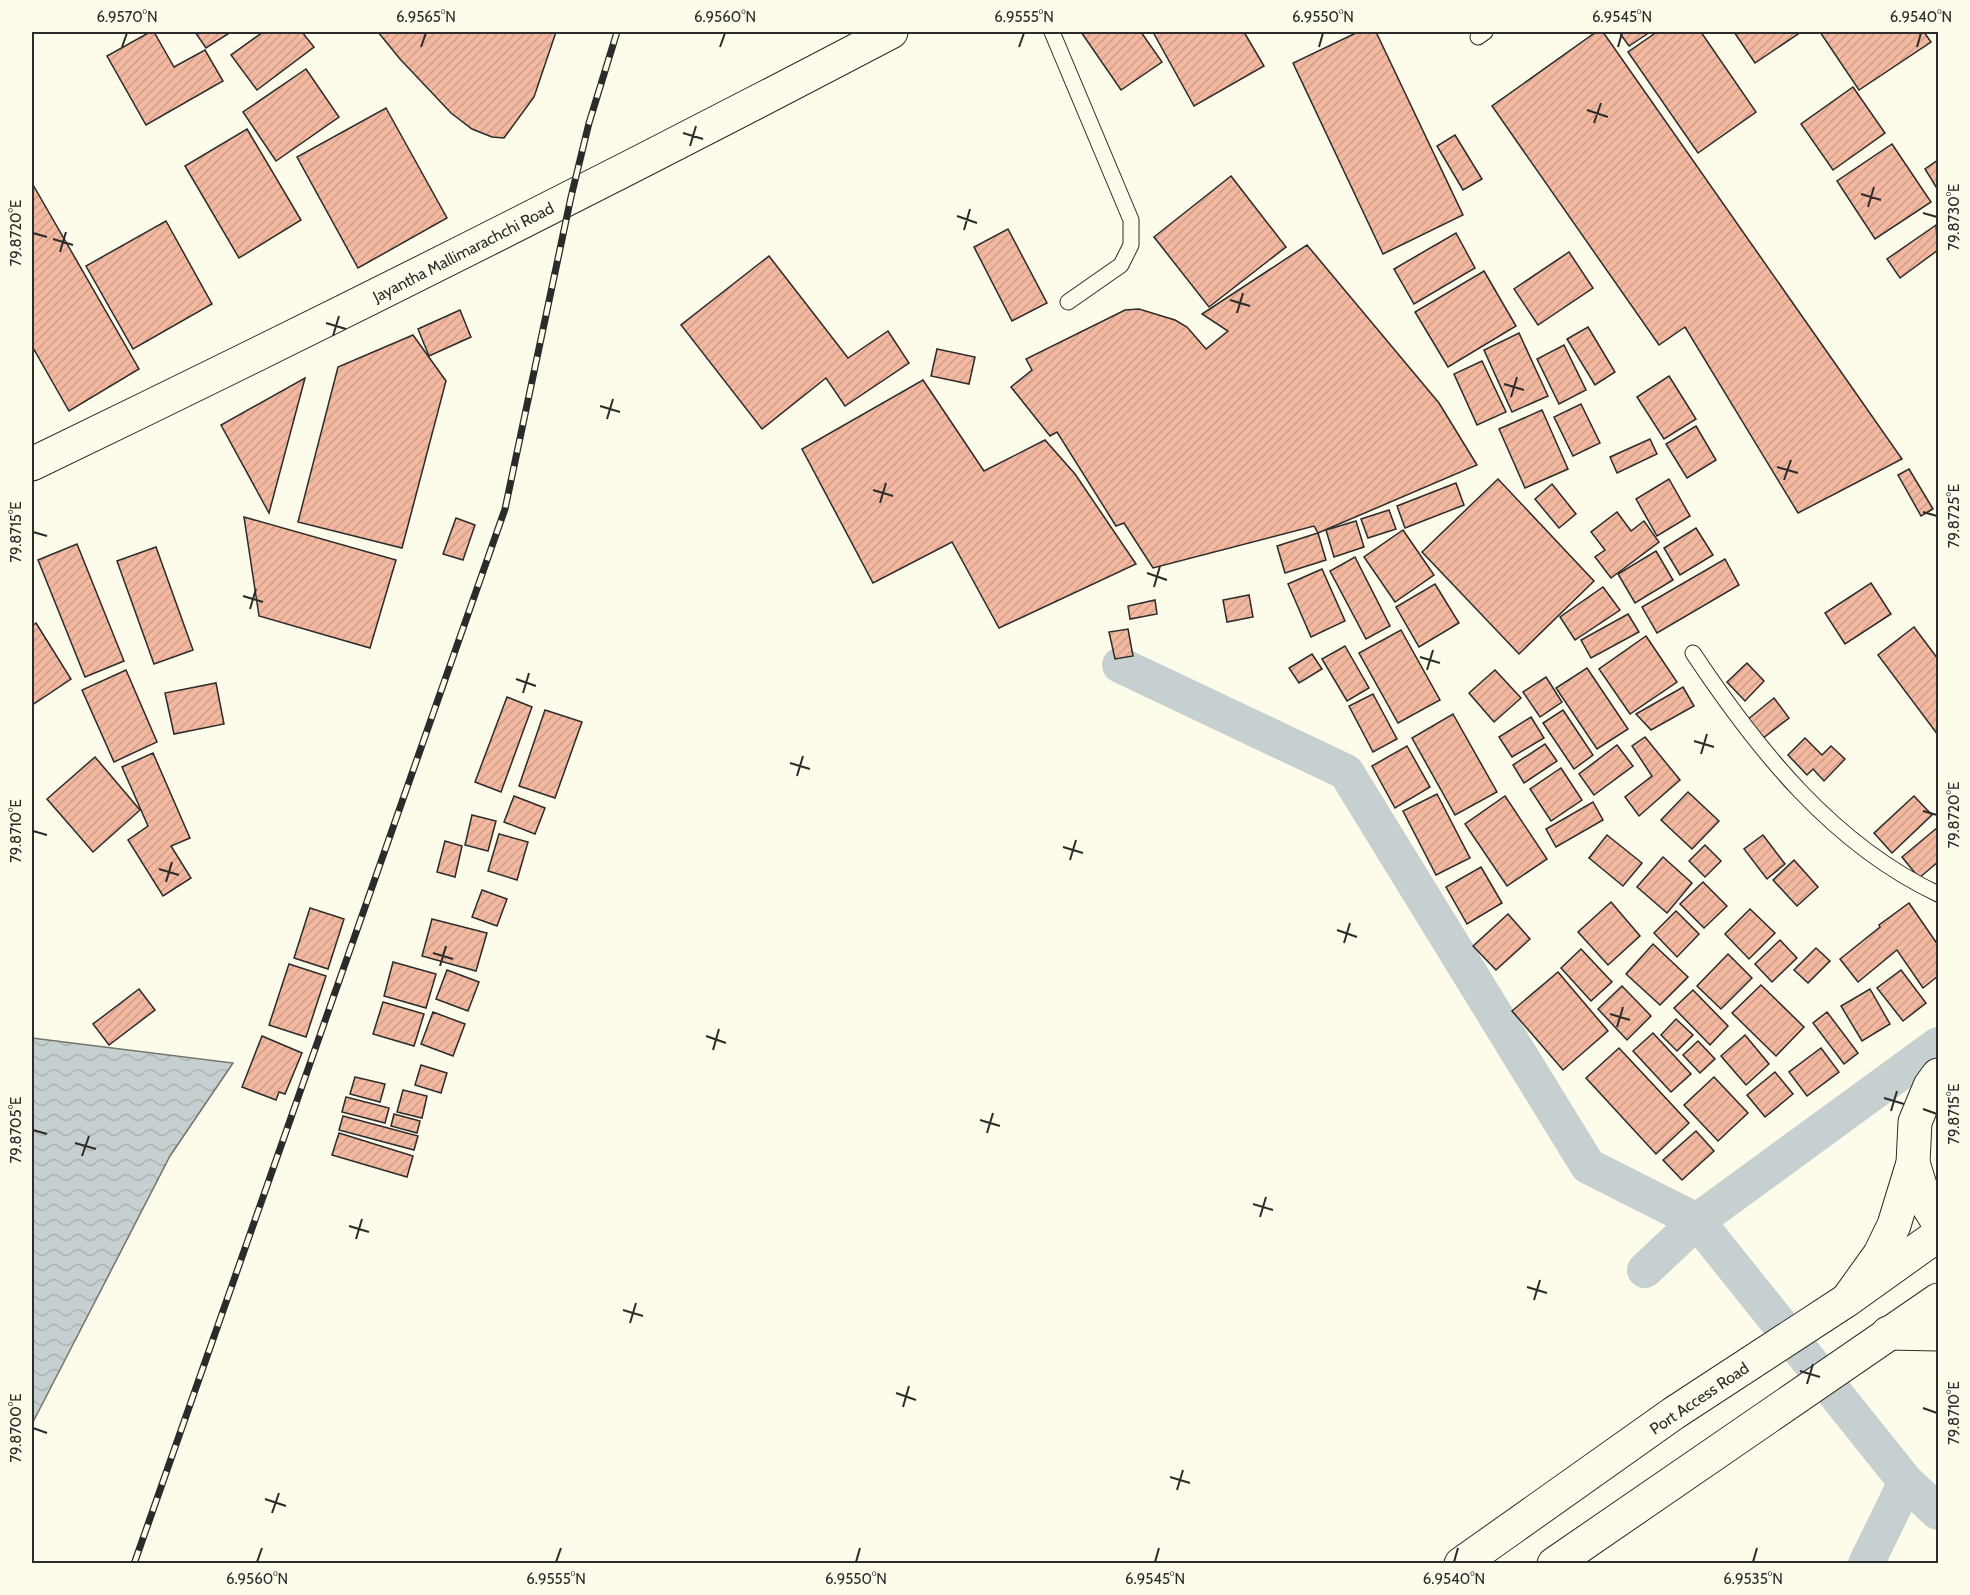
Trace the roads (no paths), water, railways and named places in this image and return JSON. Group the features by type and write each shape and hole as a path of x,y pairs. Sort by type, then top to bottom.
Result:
{"main road":[{"name":"Jayantha Mallimarachchi Road","path":"32,464 322,324 683,142 891,32"},
{"path":"1847,1300 1880,1254 1894,1225 1913,1163 1915,1122 1930,1086 1938,1075"},
{"path":"1913,1163 1925,1201 1938,1222"},
{"name":"Port Access Road","path":"1461,1563 1674,1413 1847,1300 1938,1235"},
{"path":"1554,1563 1938,1300"},
{"path":"1888,1333 1938,1334"}],"lane":[{"path":"1052,32 1131,220 1131,245 1121,265 1068,302"},
{"path":"1693,653 1785,778 1864,849 1914,882 1938,894"}],"water":[{"path":"32,1038 233,1063 170,1156 32,1424"}],"waterway":[{"path":"1120,665 1346,772 1588,1166 1697,1221 1906,1482"},
{"path":"1645,1270 1697,1221 1938,1045"},
{"path":"1866,1564 1906,1482 1938,1512"}],"railway":[{"path":"134,1564 505,509 571,197 589,123 617,32"}]}
